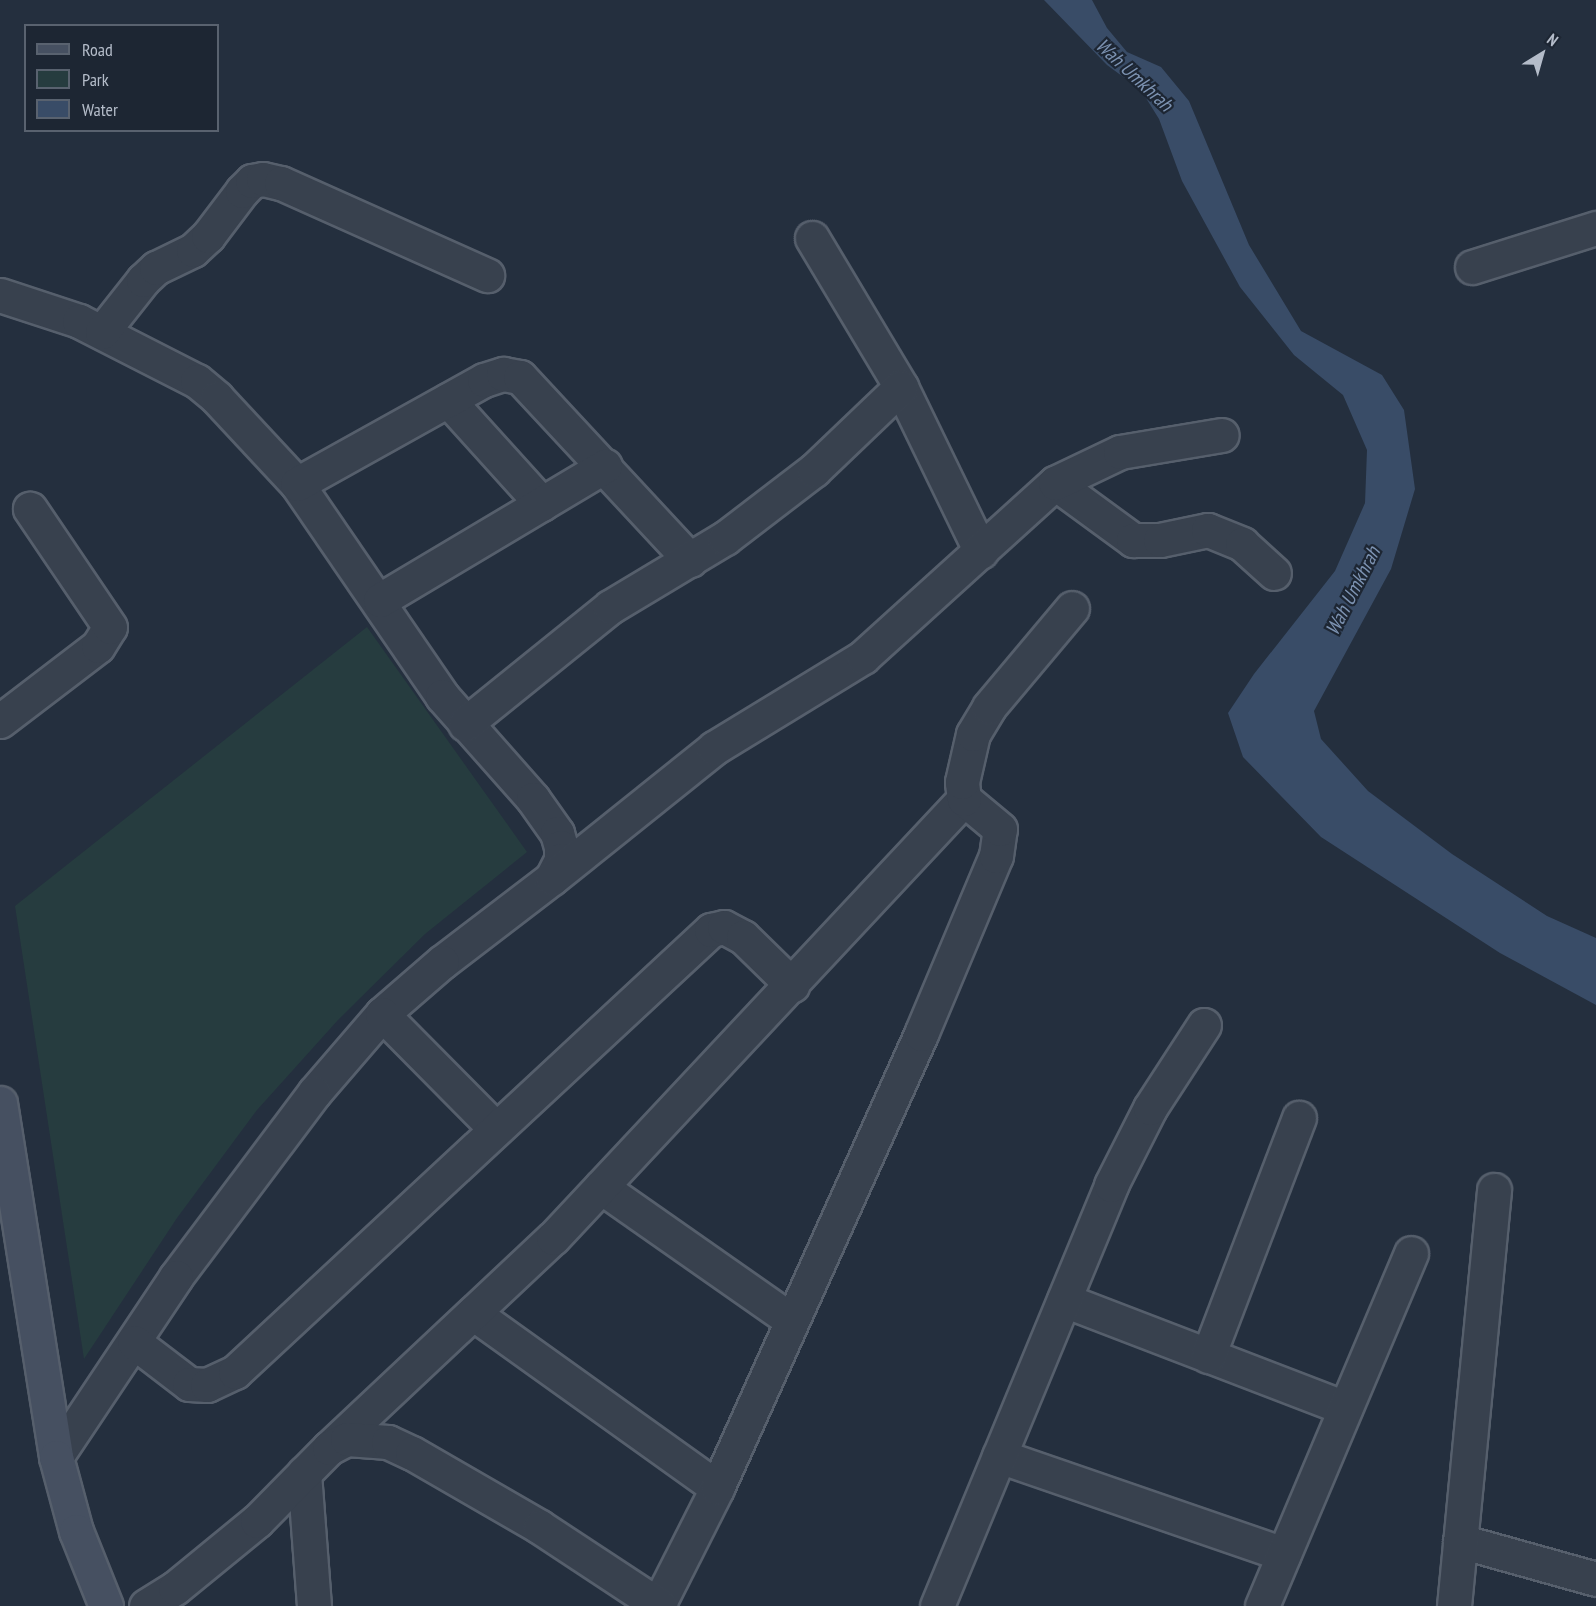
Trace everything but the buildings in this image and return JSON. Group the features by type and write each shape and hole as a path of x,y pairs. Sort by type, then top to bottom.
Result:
{"street":[{"path":"102,332 143,280 156,268 193,250 208,236 242,191 252,181 263,179 281,183 487,274"},
{"path":"1472,267 1596,228"},
{"path":"812,238 901,387 981,552"},
{"path":"0,295 35,304 102,332 197,381 248,429 297,484 380,600 417,660 465,724 533,799 557,833 561,860 552,878"},
{"path":"297,484 484,380 503,374 520,377 690,560"},
{"path":"465,724 610,607 690,560 814,470 901,387"},
{"path":"448,400 542,504"},
{"path":"56,1457 240,1190 314,1093 382,1014 442,962 552,878 714,748 863,657 1055,483 1120,452 1222,435"},
{"path":"380,600 605,466"},
{"path":"1055,483 1133,540 1160,540 1208,530 1242,544 1274,573"},
{"path":"0,721 98,646 110,627 30,510"},
{"path":"329,1448 347,1439 369,1439 412,1453 540,1527 659,1605 717,1488 921,1034 996,856 1000,829 964,799 962,783 973,734 981,718 1072,608"},
{"path":"146,1606 175,1588 257,1521 329,1448 601,1187 964,799"},
{"path":"134,1342 189,1384 207,1384 235,1372 495,1128 711,930 724,927 743,937 792,985"},
{"path":"382,1014 495,1128"},
{"path":"937,1606 1132,1141 1204,1025"},
{"path":"0,1103 56,1457 76,1531 106,1606"},
{"path":"1208,1356 1299,1118"},
{"path":"601,1187 791,1320"},
{"path":"1454,1606 1494,1190"},
{"path":"1262,1606 1411,1253"},
{"path":"1064,1300 1345,1408"},
{"path":"472,1313 717,1488"},
{"path":"999,1456 1284,1554"},
{"path":"304,1473 314,1606"},
{"path":"1460,1541 1596,1580"}],"green space":[{"path":"367,627 527,852 425,934 338,1020 257,1110 177,1218 84,1359 15,906"}],"water":[{"name":"Wah Umkhrah","path":"1044,0 1092,0 1107,28 1127,52 1161,67 1189,101 1249,245 1301,331 1382,375 1404,410 1415,489 1391,569 1314,711 1321,739 1368,791 1452,854 1547,916 1596,938 1596,1005 1500,953 1321,837 1243,757 1228,713 1254,674 1335,571 1365,503 1367,450 1343,395 1294,355 1240,287 1182,181 1159,119 1141,90 1107,65"}]}
